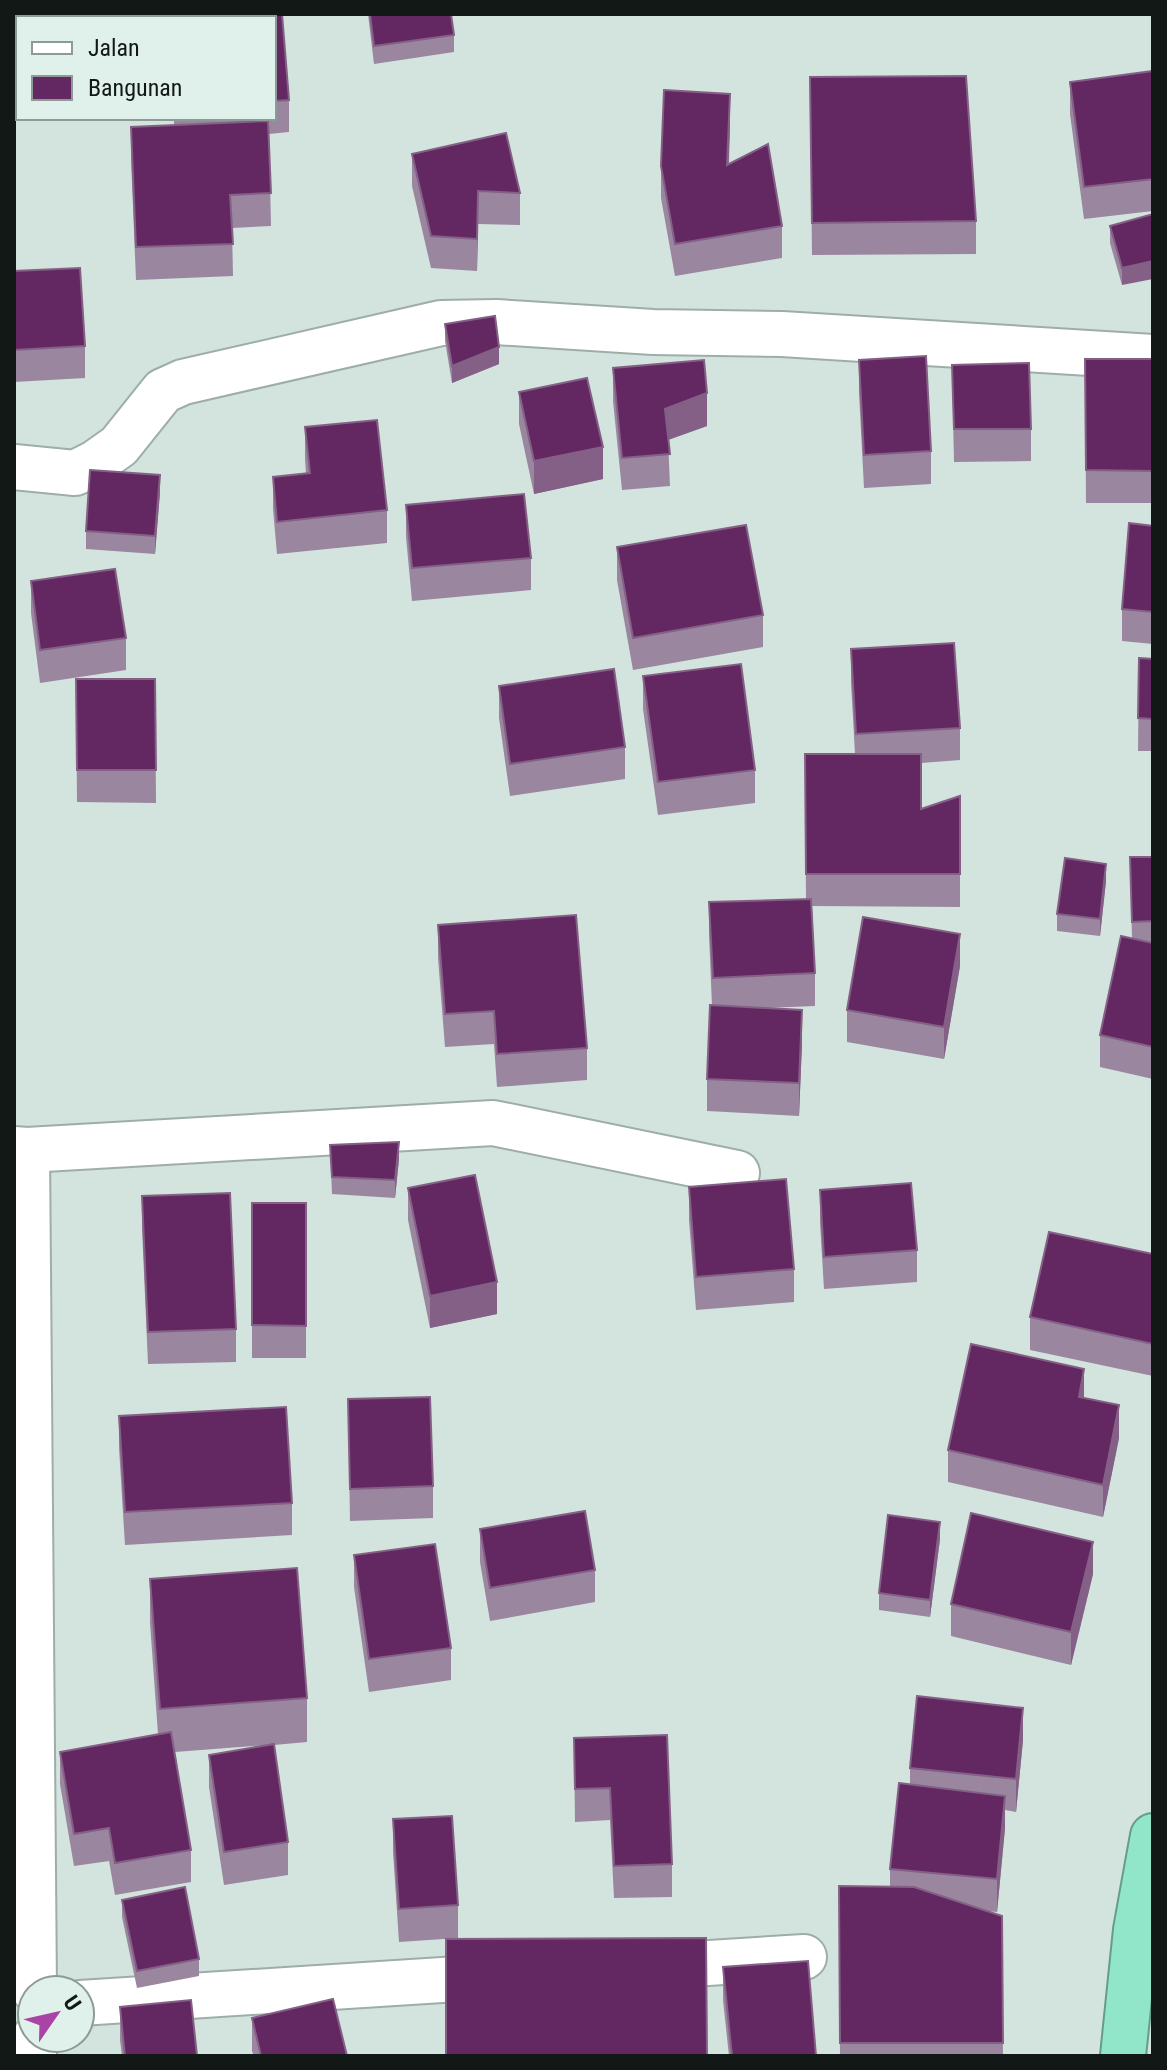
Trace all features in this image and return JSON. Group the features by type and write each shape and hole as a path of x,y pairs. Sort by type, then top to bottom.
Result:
{"highway":[{"path":"1123,2056 1136,1930 1153,1836"}],"street":[{"path":"14,467 75,473 95,463 119,446 163,391 183,382 441,323 496,322 653,332 782,334 1153,357"},
{"path":"34,1974 21,1149 493,1123 737,1173"},
{"path":"599,1970 804,1957"},
{"path":"96,2002 536,1974"}],"building":[{"path":"16,14 106,14 95,16"},
{"path":"282,14 289,100 276,101 276,16 245,16"},
{"path":"370,14 451,14 454,35 374,46"},
{"path":"1153,71 1153,179 1084,187 1070,82"},
{"path":"966,76 976,221 812,223 810,77"},
{"path":"664,90 730,94 727,165 768,144 782,226 675,244 661,166"},
{"path":"268,121 271,193 230,195 233,244 136,247 131,127"},
{"path":"506,133 520,193 478,191 477,239 431,236 412,154"},
{"path":"1153,214 1153,261 1122,268 1110,226"},
{"path":"80,268 85,346 14,350 14,271"},
{"path":"495,316 499,347 452,366 445,324"},
{"path":"926,356 931,451 864,455 859,360"},
{"path":"1085,359 1153,359 1153,471 1086,470"},
{"path":"704,360 707,393 665,409 670,454 622,458 613,368"},
{"path":"1029,363 1031,429 954,429 952,365"},
{"path":"587,378 603,447 534,461 519,392"},
{"path":"377,420 387,510 277,522 273,477 310,473 305,427"},
{"path":"90,470 160,475 155,536 86,531"},
{"path":"524,494 531,558 412,568 406,505"},
{"path":"1129,523 1153,526 1153,612 1122,609"},
{"path":"746,525 763,615 633,638 617,547"},
{"path":"115,569 126,638 40,650 31,581"},
{"path":"954,643 960,728 856,734 851,649"},
{"path":"1139,658 1153,659 1153,719 1138,718"},
{"path":"741,664 755,770 658,782 643,676"},
{"path":"614,669 625,747 510,764 499,686"},
{"path":"76,679 155,679 156,770 77,770"},
{"path":"805,754 921,754 921,809 960,796 960,874 806,874"},
{"path":"1130,857 1153,857 1153,921 1132,922"},
{"path":"1065,858 1106,864 1100,919 1057,914"},
{"path":"811,899 815,973 713,978 709,902"},
{"path":"576,915 587,1048 497,1054 494,1011 445,1014 438,925"},
{"path":"863,917 960,934 944,1027 847,1010"},
{"path":"1121,936 1153,943 1153,1047 1100,1035"},
{"path":"710,1005 802,1010 799,1083 707,1079"},
{"path":"399,1142 395,1180 332,1177 330,1145"},
{"path":"475,1175 497,1282 430,1296 408,1188"},
{"path":"786,1179 794,1269 696,1277 689,1187"},
{"path":"911,1183 917,1250 824,1257 820,1190"},
{"path":"230,1193 236,1329 148,1332 142,1196"},
{"path":"252,1203 306,1203 306,1326 252,1325"},
{"path":"1049,1232 1153,1254 1153,1344 1030,1317"},
{"path":"971,1344 1084,1369 1079,1397 1119,1405 1103,1485 948,1450"},
{"path":"430,1397 433,1486 350,1489 348,1399"},
{"path":"286,1407 292,1503 125,1512 119,1416"},
{"path":"585,1511 595,1570 490,1588 480,1529"},
{"path":"971,1513 1093,1542 1071,1632 951,1604"},
{"path":"888,1515 940,1522 930,1600 879,1593"},
{"path":"435,1544 451,1648 369,1659 354,1555"},
{"path":"297,1568 307,1698 160,1709 150,1579"},
{"path":"917,1696 1023,1708 1016,1779 910,1768"},
{"path":"171,1732 191,1850 115,1863 109,1828 74,1834 60,1752"},
{"path":"667,1735 672,1864 614,1866 610,1788 575,1789 574,1738"},
{"path":"274,1744 288,1842 224,1852 209,1755"},
{"path":"899,1783 1005,1796 997,1879 890,1869"},
{"path":"452,1816 458,1905 399,1909 393,1819"},
{"path":"839,1886 914,1887 1002,1916 1003,2043 840,2043"},
{"path":"185,1887 199,1959 137,1971 122,1900"},
{"path":"706,1938 707,2056 446,2056 446,1939"},
{"path":"808,1961 816,2056 732,2056 723,1967"},
{"path":"333,1999 347,2056 261,2056 252,2018"},
{"path":"191,2000 197,2056 125,2056 120,2007"}]}
